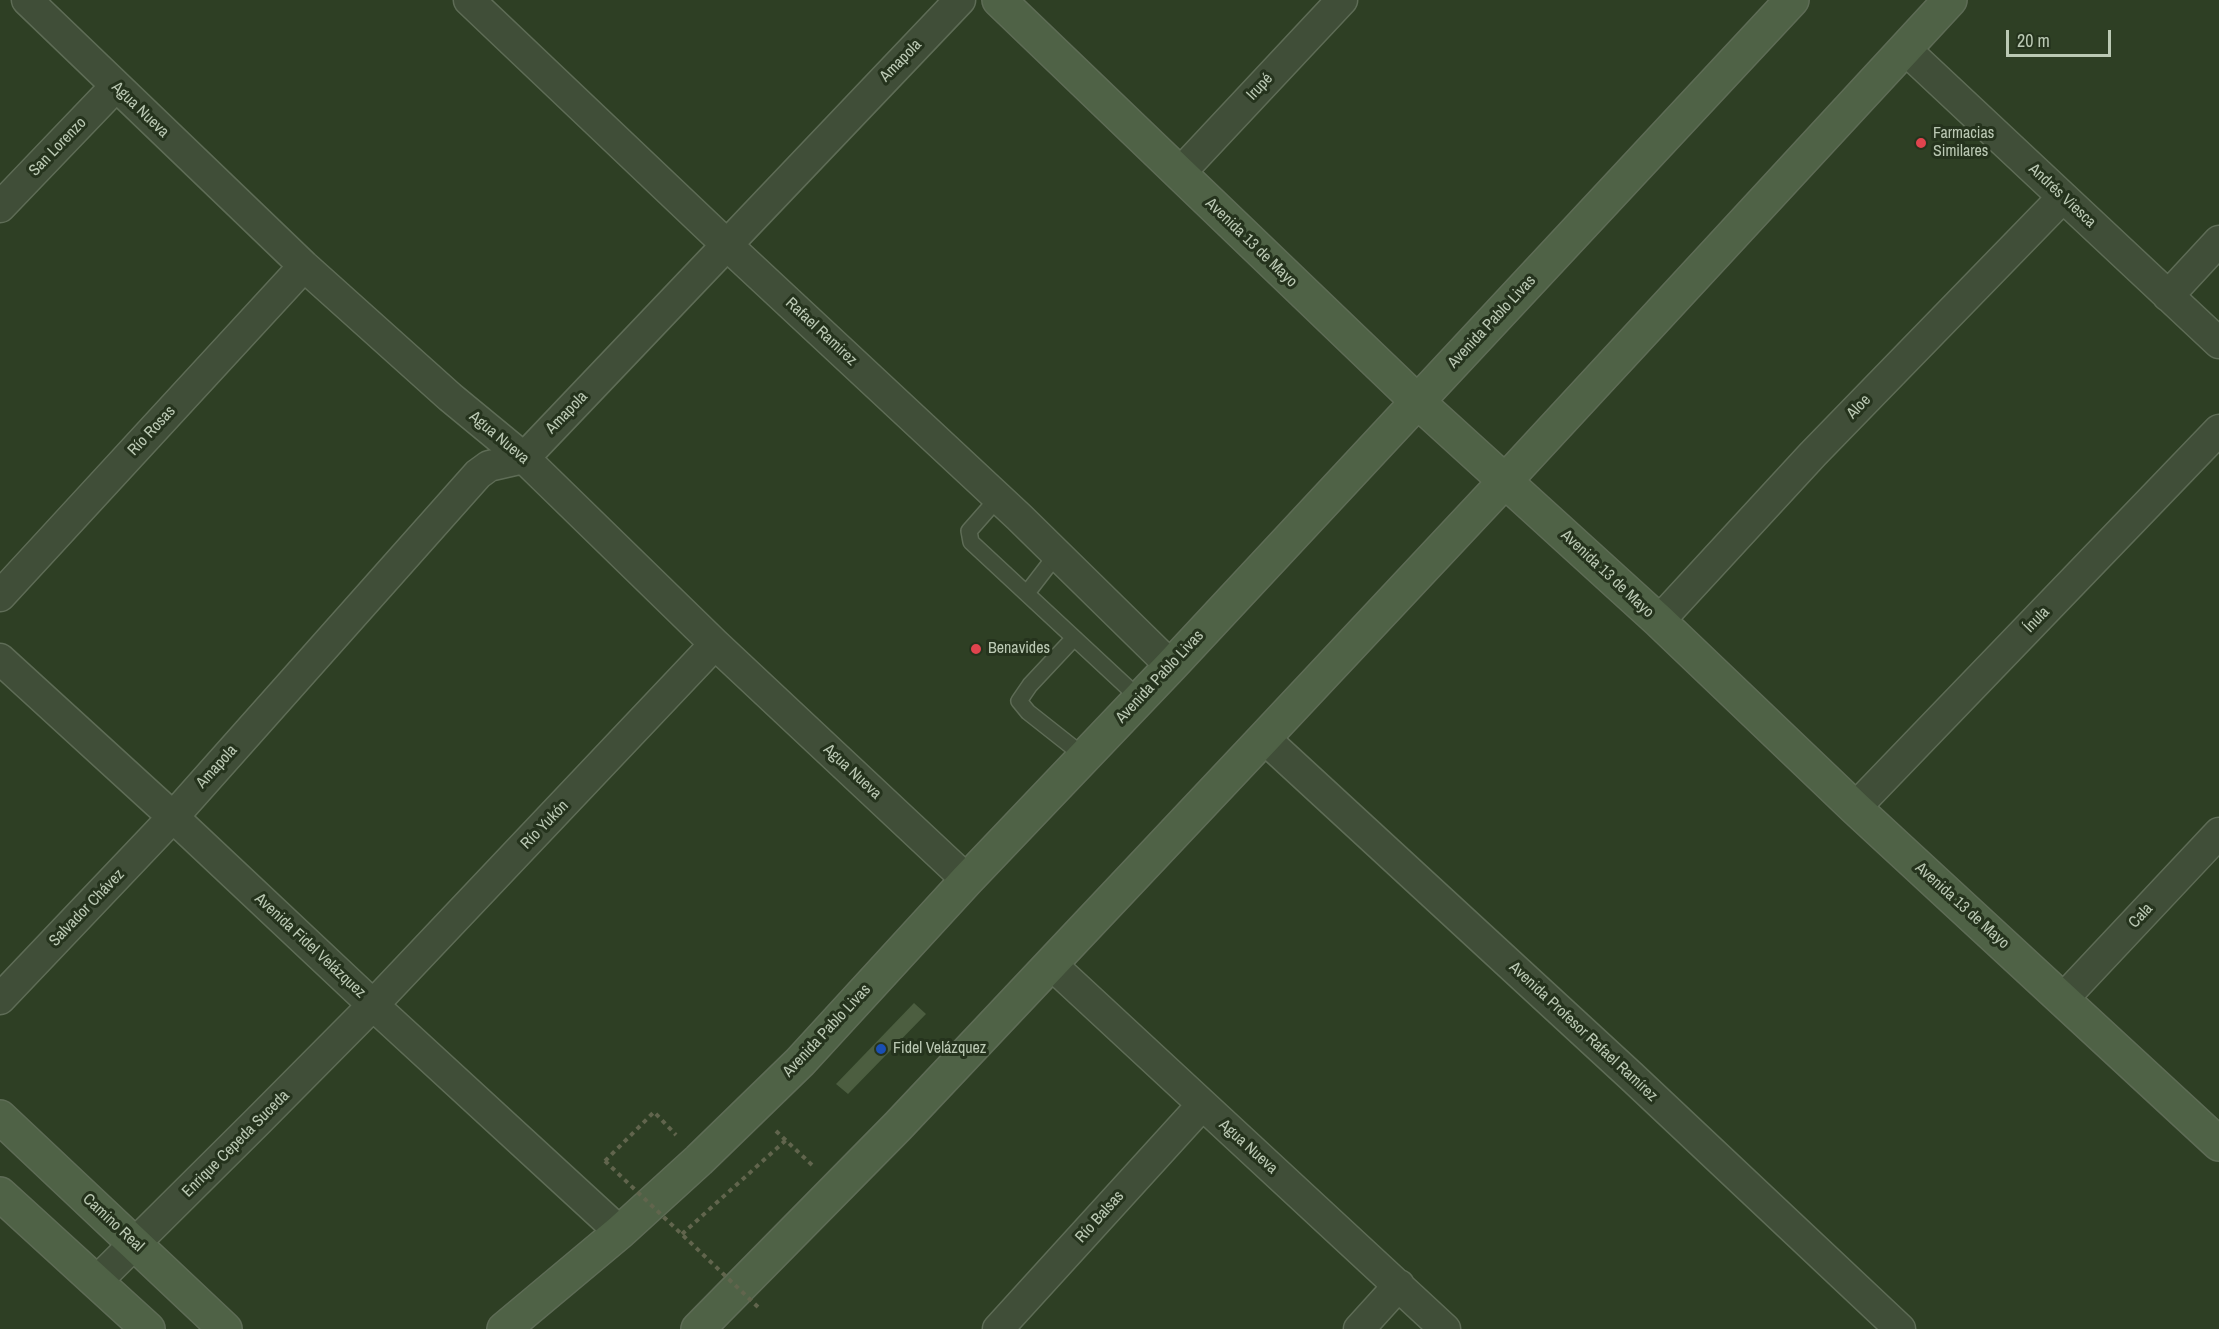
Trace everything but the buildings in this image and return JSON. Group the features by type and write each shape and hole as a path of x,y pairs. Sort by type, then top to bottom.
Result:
{"main road":[{"name":"Avenida 13 de Mayo","path":"999,0 1418,402 1659,621 1855,808 2219,1144"},
{"name":"Avenida Pablo Livas","path":"504,1329 620,1232 699,1160 800,1062 967,880 1172,666 1792,0"},
{"path":"700,1328 898,1126 1264,738 1950,0"},
{"name":"Camino Real","path":"0,1117 225,1329"},
{"path":"0,1194 148,1329"}],"street":[{"name":"Agua Nueva","path":"27,0 304,266 450,397 524,458 715,644 967,880"},
{"name":"Rafael Ramirez","path":"469,0 998,498 1172,666"},
{"name":"Amapola","path":"173,817 478,474 489,466 524,458 960,0"},
{"name":"Irupé","path":"1179,174 1341,0"},
{"name":"Andrés Viesca","path":"1905,49 2219,343"},
{"name":"San Lorenzo","path":"0,207 116,86"},
{"name":"Aloe","path":"1659,621 1813,454 2063,197"},
{"path":"2168,296 2219,240"},
{"name":"Río Rosas","path":"0,596 304,266"},
{"name":"Ínula","path":"1855,808 2219,430"},
{"name":"Río Yukón","path":"373,1005 715,644"},
{"name":"Avenida Fidel Velázquez","path":"0,659 620,1232"},
{"name":"Avenida Profesor Rafael Ramírez","path":"1264,738 1614,1060 1900,1329"},
{"name":"Salvador Chávez","path":"0,999 173,817"},
{"name":"Cala","path":"2063,999 2219,833"},
{"name":"Agua Nueva","path":"1051,964 1445,1329"},
{"name":"Enrique Cepeda Suceda","path":"97,1281 373,1005"},
{"name":"Río Balsas","path":"998,1329 1202,1105"},
{"path":"1359,1329 1399,1285"}],"lane":[{"path":"998,498 969,531 971,542 1140,699"},
{"path":"1027,592 1057,554"},
{"path":"1074,638 1030,685 1019,701 1028,712 1085,757"}],"path":[{"path":"654,1112 605,1161 759,1308"},
{"path":"682,1234 786,1140"}],"place":[{"name":"Farmacias Similares","path":"1921,143"},
{"name":"Benavides","path":"976,649"},
{"name":"Fidel Velázquez","path":"881,1049"}]}
